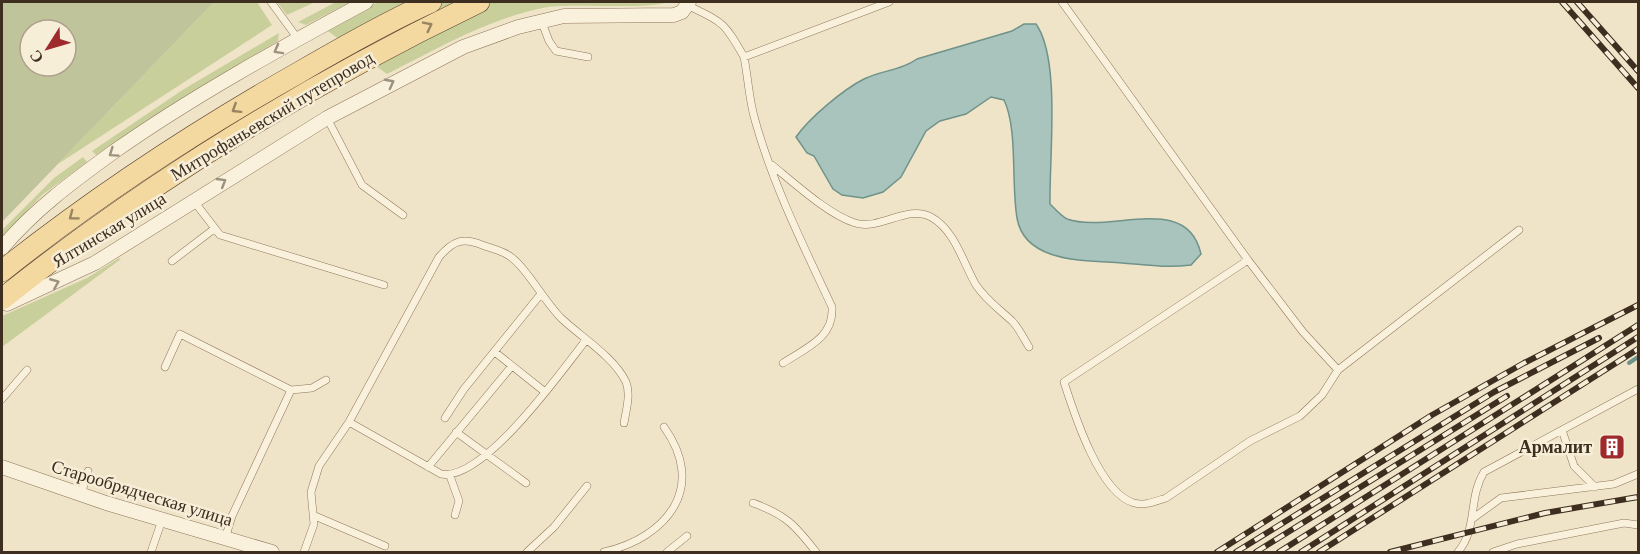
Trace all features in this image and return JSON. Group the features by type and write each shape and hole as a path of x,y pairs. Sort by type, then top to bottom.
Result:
{"main road":[{"name":"Митрофаньевский путепровод","path":"2,271 99,197 167,152 253,99 341,49 431,2"},
{"name":"Митрофаньевский путепровод","path":"2,299 44,265 232,135 357,63 479,2"}],"street":[{"path":"2,248 26,219 66,186 146,129 298,39 366,2"},
{"name":"Ялтинская улица","path":"2,307 95,263 327,118 463,47 541,20 564,16 675,15 689,4"},
{"name":"Старообрядческая улица","path":"2,467 81,495 272,552"}],"lane":[{"path":"271,2 298,39"},
{"path":"744,57 889,2"},
{"path":"1062,2 1248,260 1303,332 1338,370"},
{"path":"689,4 727,27 744,57 754,117 789,214 832,307 833,321 828,332 783,363"},
{"path":"541,20 549,41 556,51 588,57"},
{"path":"327,118 362,185 403,215"},
{"path":"771,164 840,216 856,224 871,224 903,215 930,216 952,239 978,287 991,303 1014,322 1029,347"},
{"path":"193,200 213,229 220,235 384,285"},
{"path":"172,261 213,229"},
{"path":"1248,260 1064,382 1083,440 1119,495 1134,503 1152,503 1166,498 1250,441 1300,416 1322,395 1338,370 1519,230"},
{"path":"304,552 315,516 311,492 313,481 322,460 349,422 440,257 449,246 460,240 470,240 508,255 517,263 540,295 619,371 627,385 624,423"},
{"path":"445,418 464,389 496,353 540,295"},
{"path":"165,367 180,334 291,390 312,388 326,380"},
{"path":"349,422 428,467 450,476 462,472 486,454 523,419 586,340"},
{"path":"496,353 544,392"},
{"path":"428,467 511,367"},
{"path":"2,399 27,370"},
{"path":"1458,552 1466,542 1477,483 1484,472 1638,389"},
{"path":"225,539 232,516 291,390"},
{"path":"604,552 624,548 645,536 675,509 681,498 679,453 664,427"},
{"path":"1562,430 1574,466 1595,487"},
{"path":"456,432 526,483"},
{"path":"81,495 88,471"},
{"path":"1472,519 1501,498 1614,484 1638,474"},
{"path":"450,476 459,501 455,515"},
{"path":"528,552 554,527 587,486"},
{"path":"753,503 780,513 799,530 816,552"},
{"path":"315,516 385,546"},
{"path":"151,552 162,520"},
{"path":"1493,552 1516,544 1624,523 1638,525"},
{"path":"667,552 687,536"}],"green space":[{"path":"2,2 214,2 2,222"},
{"path":"214,2 257,2 272,25 58,164"},
{"path":"277,2 315,2 287,15"},
{"path":"336,2 350,2 306,25 298,22"},
{"path":"378,2 667,2 645,6 560,6 527,12 466,34 387,74 325,29"},
{"path":"279,33 278,41 188,95 96,155 92,151 184,89"},
{"path":"83,157 87,162 42,195 2,238 2,230 54,178"},
{"path":"119,258 121,259 2,347 2,316 87,278"}],"water":[{"path":"1024,24 1036,24 1044,40 1049,60 1052,110 1050,204 1067,219 1085,222 1145,219 1180,224 1193,235 1201,254 1191,265 1156,266 1076,260 1045,252 1032,244 1022,233 1017,218 1013,141 1004,100 991,97 966,114 940,121 926,131 901,177 883,192 863,198 842,195 833,189 814,156 807,153 796,137 827,105 864,79 904,66 917,59 1012,31"}],"waterway":[{"path":"1629,363 1638,357"}],"railway":[{"path":"1562,2 1638,88"},
{"path":"1577,2 1638,71"},
{"path":"1217,552 1432,415 1524,363 1638,305"},
{"path":"1279,552 1638,325"},
{"path":"1301,552 1638,337"},
{"path":"1236,552 1494,392 1599,338"},
{"path":"1319,552 1638,349"},
{"path":"1256,552 1507,396"},
{"path":"1390,552 1545,513 1638,497"}],"place":[{"name":"Армалит","path":"1612,447"}]}
